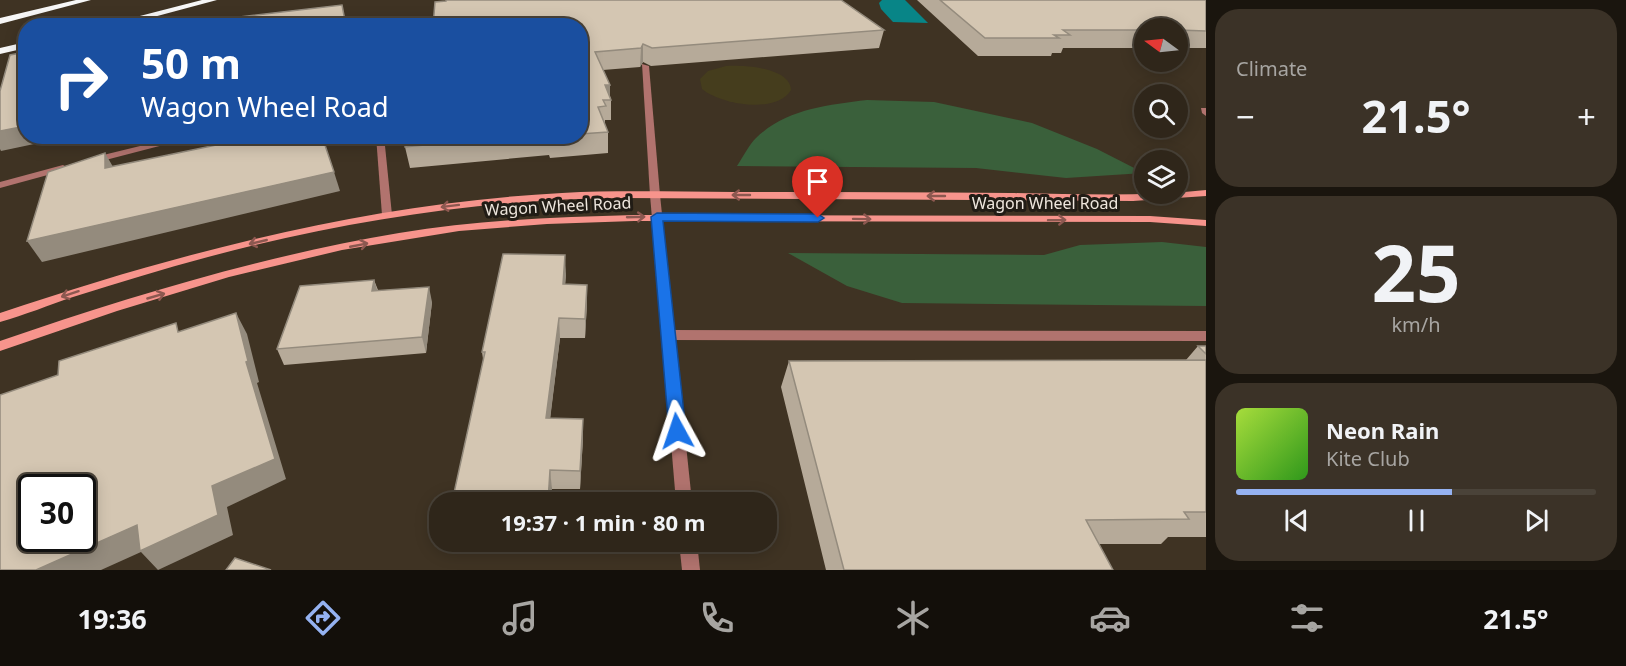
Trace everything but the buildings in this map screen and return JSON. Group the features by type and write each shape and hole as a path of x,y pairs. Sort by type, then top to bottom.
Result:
{"highway":[{"path":"0,21 87,0"},
{"path":"139,18 213,0"},
{"path":"0,51 18,47"}],"street":[{"path":"645,66 683,492"},
{"path":"83,162 160,144"},
{"path":"381,144 387,215"},
{"path":"0,185 72,165"},
{"name":"Wagon Wheel Road","path":"0,318 98,286 203,256 387,215 490,202 564,196 1110,197 1206,193"},
{"name":"Wagon Wheel Road","path":"0,346 146,299 312,254 457,228 561,219 657,217 1150,219 1206,223"},
{"path":"668,335 1206,336"},
{"path":"689,552 691,570"}],"green space":[{"path":"867,100 934,102 1032,123 1097,149 1134,168 1134,174 1066,178 976,168 737,166 756,138 768,128 808,110"},
{"path":"1162,242 1206,247 1206,306 902,303 847,286 788,253 1044,255 1080,245"}],"sand":[{"path":"726,66 754,67 774,72 789,82 791,90 784,98 761,105 721,99 702,89 700,79 708,71"}],"water":[{"path":"882,0 905,0 928,23 893,22 881,9 879,3"}],"route":[{"path":"677,431 657,217 818,218"}]}
